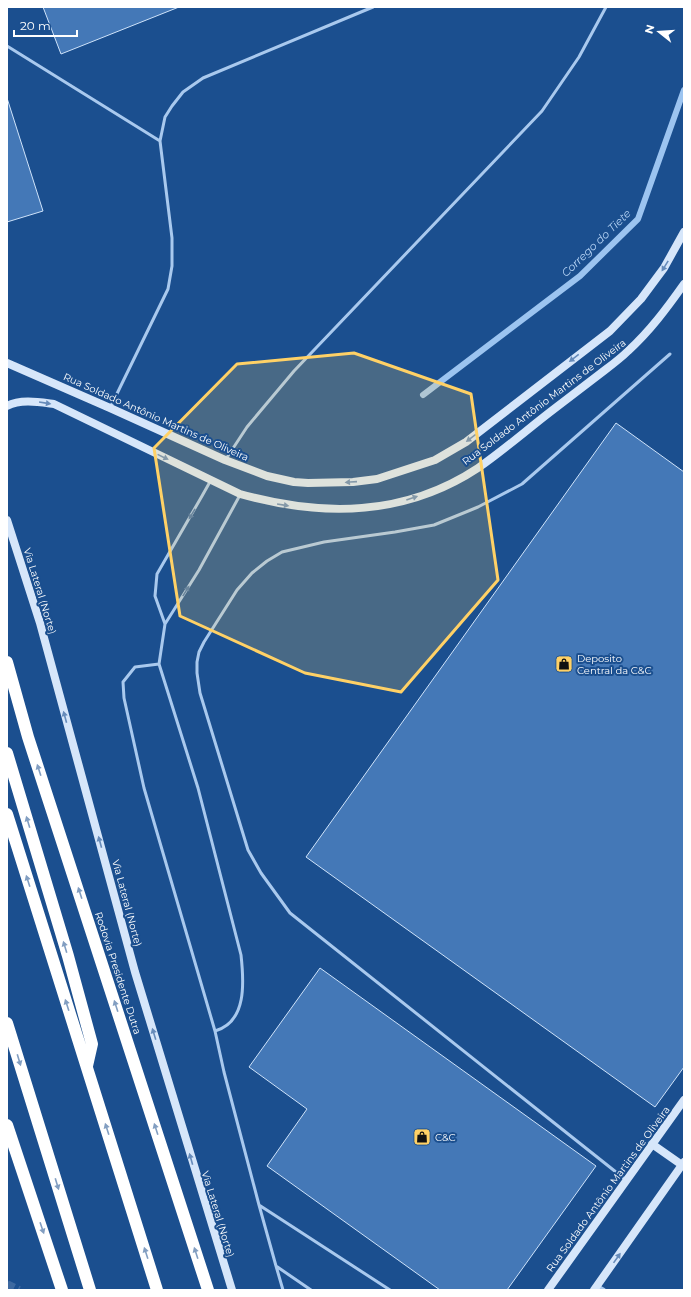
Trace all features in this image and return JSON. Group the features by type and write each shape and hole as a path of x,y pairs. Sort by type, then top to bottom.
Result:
{"highway":[{"name":"Rodovia Presidente Dutra","path":"7,662 28,737 208,1290"},
{"path":"7,753 68,956 92,1044 87,1066"},
{"path":"7,814 157,1290"},
{"path":"7,1023 90,1290"},
{"path":"7,1125 62,1290"}],"street":[{"name":"Rua Soldado Antônio Martins de Oliveira","path":"7,363 225,460 267,476 294,482 308,483 353,482 378,479 434,460 466,442 610,331 646,293 664,268 684,232"},
{"name":"Rua Soldado Antônio Martins de Oliveira","path":"7,406 16,403 34,401 54,404 240,494 279,504 330,510 380,507 438,489 478,468 628,352 657,322 684,284"},
{"name":"Via Lateral (Norte)","path":"7,520 40,623 135,972 232,1290"},
{"name":"Rua Soldado Antônio Martins de Oliveira","path":"548,1290 684,1100"},
{"path":"598,1289 683,1164 652,1144"}],"lane":[{"path":"110,408 168,290 172,266 172,238 160,141 165,117 172,106 183,92 203,78 373,7"},
{"path":"225,460 247,427 294,371 542,111 579,57 606,7"},
{"path":"7,46 160,141"},
{"path":"626,1180 290,912 261,874 248,850 200,693 197,662 199,652 204,642 237,590 252,573 267,561 282,552 324,542 434,525 478,507 522,484 670,354"},
{"path":"165,624 155,596 157,574 211,479"},
{"path":"215,1031 229,1025 239,1007 243,990 241,955 198,788 159,664 165,624 199,570 240,494"},
{"path":"159,664 135,667 123,682 124,698 144,788 215,1031 224,1072 283,1290"},
{"path":"260,1205 390,1290"},
{"path":"276,1266 312,1290"}],"highlighted area":[{"path":"354,353 471,394 498,580 401,692 305,673 180,616 154,448 237,364"}],"building":[{"path":"43,7 179,7 61,54"},
{"path":"7,98 43,211 7,222"},
{"name":"Deposito Central da C&C","path":"616,423 684,472 684,1067 655,1107 306,857"},
{"name":"C&C","path":"320,968 596,1166 507,1290 440,1290 267,1166 307,1109 249,1067"}],"waterway":[{"name":"Corrego do Tiete","path":"423,395 580,276 638,219 684,90"}],"tunnel":[{"path":"7,1284 19,1290"}],"place":[{"name":"Deposito Central da C&C","path":"564,664"},
{"name":"C&C","path":"422,1137"}]}
